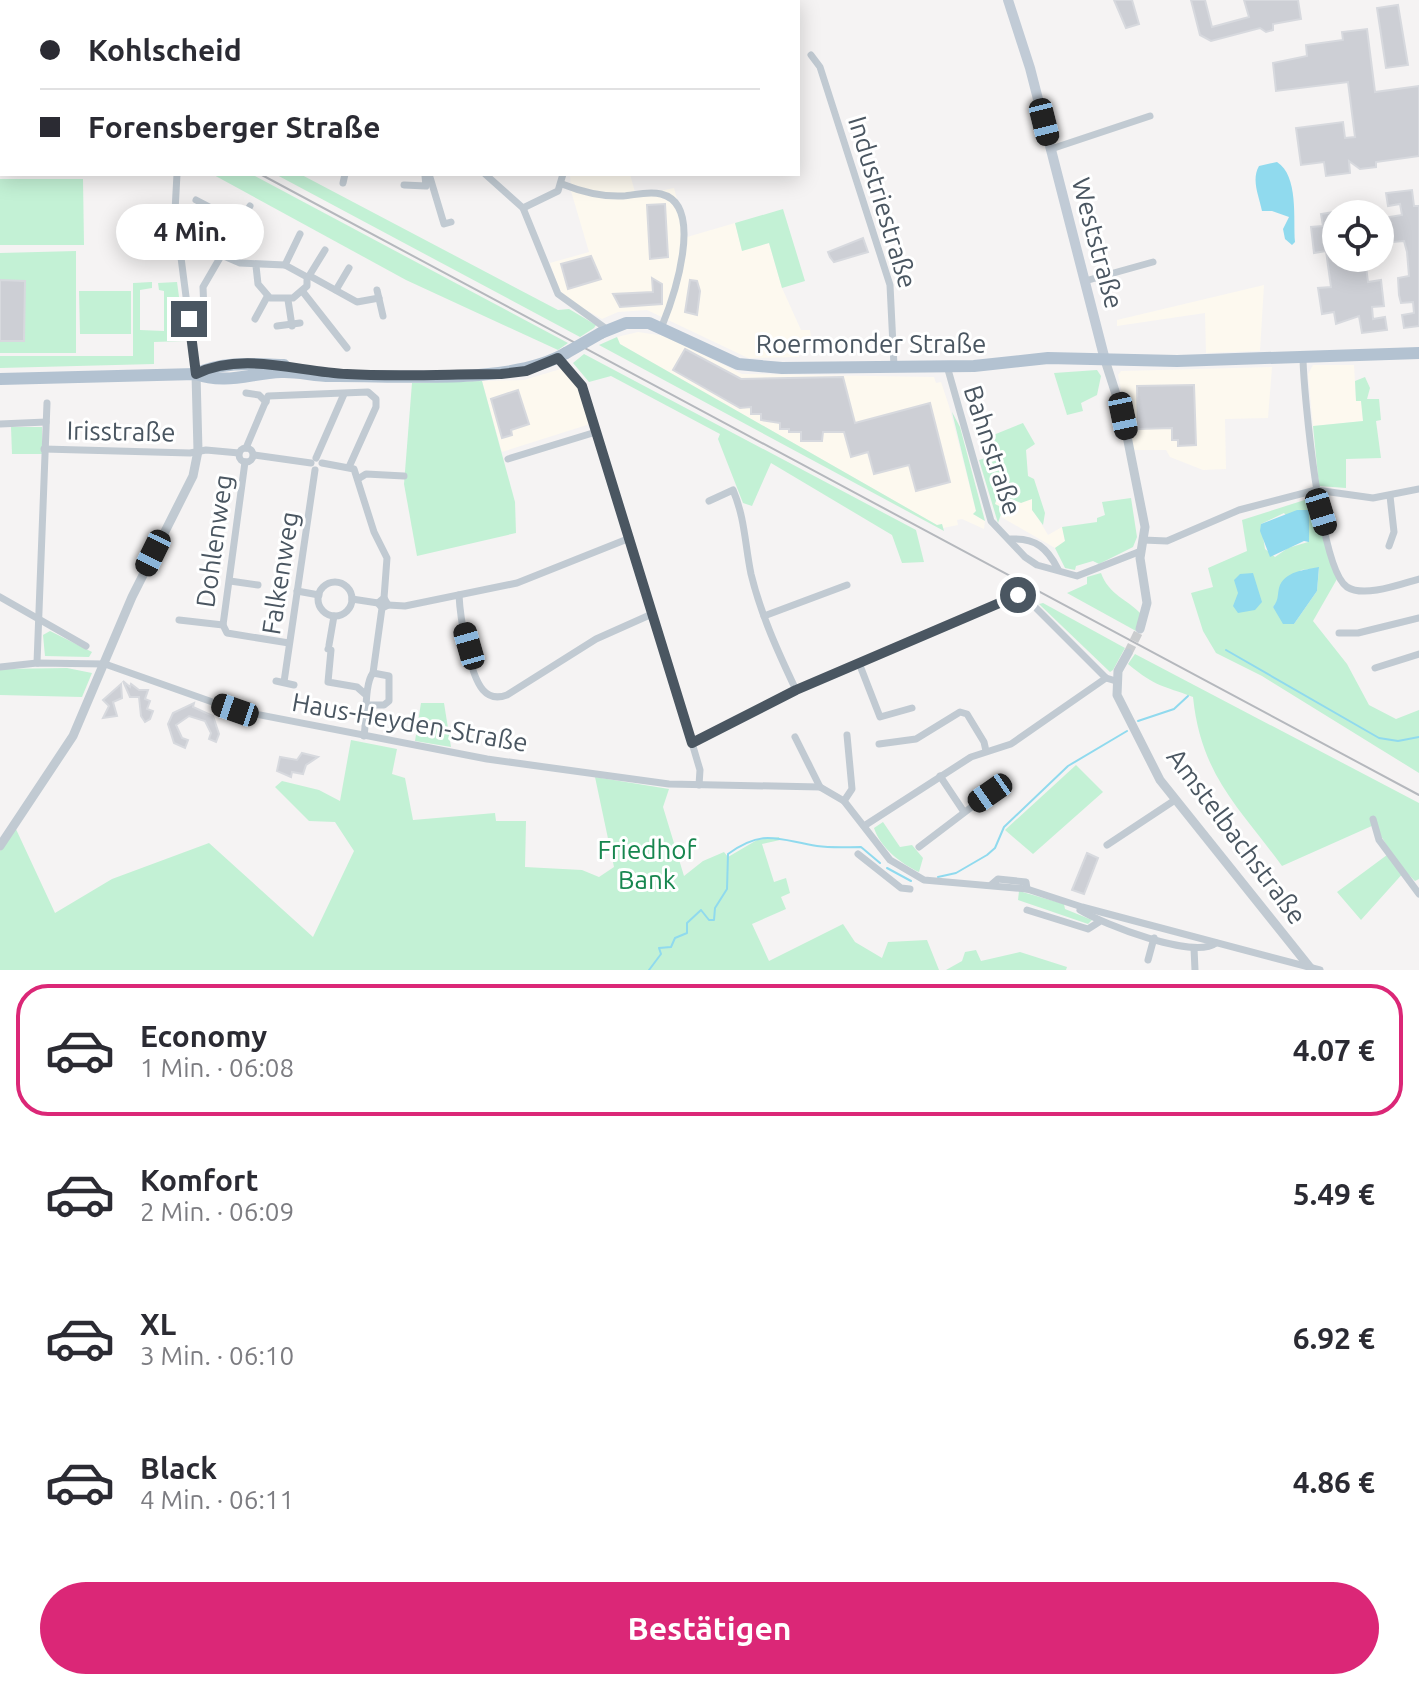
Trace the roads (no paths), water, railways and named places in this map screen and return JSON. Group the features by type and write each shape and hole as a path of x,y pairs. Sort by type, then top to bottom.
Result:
{"main road":[{"name":"Weststraße","path":"1008,0 1051,149 1105,360"},
{"name":"Roermonder Straße","path":"0,379 196,374 213,367 263,364 342,374 501,374 526,371 562,356 604,331 637,322 662,326 724,358 748,366 1000,365 1048,358 1303,359 1419,353"}],"street":[{"name":"Industriestraße","path":"811,55 820,67 889,281 894,366"},
{"path":"1051,149 1150,116"},
{"path":"0,846 67,746 132,597 193,476 198,451 196,374 175,211 177,176"},
{"path":"404,185 426,186 427,176"},
{"path":"428,176 444,224 451,222"},
{"path":"487,176 523,208 554,285 568,302 604,331"},
{"path":"523,208 553,194 562,184 563,176"},
{"path":"562,184 598,195 657,193 672,200 677,207 684,251 677,284 662,326"},
{"path":"196,200 240,223"},
{"path":"205,334 203,287 250,206"},
{"path":"285,265 300,234"},
{"path":"179,241 189,241 256,266 285,265 357,302 378,294 383,316"},
{"path":"256,266 258,284 267,297 288,300 303,292 325,250"},
{"path":"1085,281 1153,262"},
{"path":"336,290 349,268"},
{"path":"303,292 347,348"},
{"path":"255,319 267,297"},
{"path":"277,326 296,324 288,300"},
{"path":"562,356 578,376 630,538 700,770 699,785"},
{"path":"1303,359 1316,490 1339,576 1349,588 1366,591 1419,579"},
{"path":"1105,360 1123,416 1138,487 1147,603 1140,629"},
{"name":"Bahnstraße","path":"947,366 991,521 999,532 1011,539 1037,565 1071,575 1085,574 1141,551"},
{"path":"254,455 245,462 243,450 268,396 368,392 376,399 349,467"},
{"path":"246,393 259,395 266,402"},
{"name":"Falkenweg","path":"294,685 280,682 289,643 316,463 344,394"},
{"path":"37,663 47,403"},
{"path":"0,424 46,422"},
{"path":"508,459 596,432"},
{"name":"Irisstraße","path":"44,449 243,450"},
{"path":"243,450 254,455 354,469 374,532 387,558 373,673 368,679 365,694 368,705 364,736"},
{"name":"Dohlenweg","path":"245,462 223,625 229,634 289,643"},
{"path":"358,479 366,474 404,476"},
{"path":"1143,540 1167,541 1239,510 1316,490 1390,496 1419,489"},
{"path":"709,501 733,490 744,515 743,532 764,616 796,690"},
{"path":"1389,546 1394,532 1390,496"},
{"path":"352,599 383,604 417,603 459,595 534,578 630,538"},
{"name":"Bahnstraße","path":"1011,539 1030,539 1048,551 1058,569"},
{"path":"230,581 258,585"},
{"path":"338,583 349,590 352,599 347,611 334,616 323,610 319,595 326,585 338,583"},
{"path":"764,616 847,585"},
{"path":"297,591 319,595"},
{"path":"459,595 460,617 480,685 489,695 498,697 507,695 596,639 652,614"},
{"path":"692,743 796,690 1018,595 1035,607 1111,680"},
{"path":"0,597 86,646"},
{"path":"334,616 328,682 357,687 365,694"},
{"path":"1339,633 1358,633 1419,618"},
{"name":"Dohlenweg","path":"179,620 223,625"},
{"path":"864,826 940,776 986,751 1011,744 1111,680 1128,653"},
{"path":"1375,668 1419,654"},
{"name":"Haus-Heyden-Straße","path":"0,667 37,663 105,664 235,710 487,759 699,785 820,787 844,801 864,826 884,865 901,888 910,889"},
{"path":"859,663 880,717 912,708"},
{"path":"368,705 384,705 390,692 389,676 373,673"},
{"name":"Amstelbachstraße","path":"1111,680 1131,726 1175,800 1314,969"},
{"path":"879,744 916,739 960,712 967,714 986,751"},
{"path":"844,801 852,789 847,735"},
{"path":"795,737 820,787"},
{"path":"940,776 964,812"},
{"path":"919,847 990,793"},
{"path":"1107,845 1175,800"},
{"path":"1373,819 1379,840 1419,894"},
{"name":"Haus-Heyden-Straße","path":"858,854 928,881 991,885 998,879 1020,880 1027,889 1076,905 1314,969"},
{"name":"Haus-Heyden-Straße","path":"1076,905 1099,922 1154,938 1194,948 1216,943"},
{"name":"Haus-Heyden-Straße","path":"1027,910 1088,929 1099,922"},
{"path":"1148,960 1154,938"},
{"path":"1194,948 1195,970"},
{"path":"1292,964 1298,961 1300,954"}],"water":[{"path":"1277,162 1289,177 1292,187 1295,242 1292,245 1285,239 1283,229 1289,217 1262,211 1256,188 1259,166"},
{"path":"1297,510 1309,510 1309,542 1304,541 1270,557 1260,531 1261,524"},
{"path":"1319,567 1317,591 1294,624 1283,624 1273,607 1282,582 1296,572"},
{"path":"1253,573 1262,602 1255,610 1238,613 1233,606 1238,593 1234,580 1240,574"}],"waterway":[{"path":"1226,650 1379,738 1398,741 1419,737"},
{"path":"1138,721 1174,709 1188,696"},
{"path":"938,877 956,873 987,855 995,848 1004,827 1068,766 1127,731"},
{"path":"649,970 661,954 659,948 671,947 675,938 687,933 687,923 701,910 709,920 714,920 715,908 727,889 728,854 741,846 771,838 823,847 861,847 880,863"},
{"path":"887,868 911,881"}],"tunnel":[{"path":"1128,653 1140,629"}],"railway":[{"path":"264,176 1419,795"}],"park label":[{"name":"Friedhof Bank","path":"647,864"}]}
